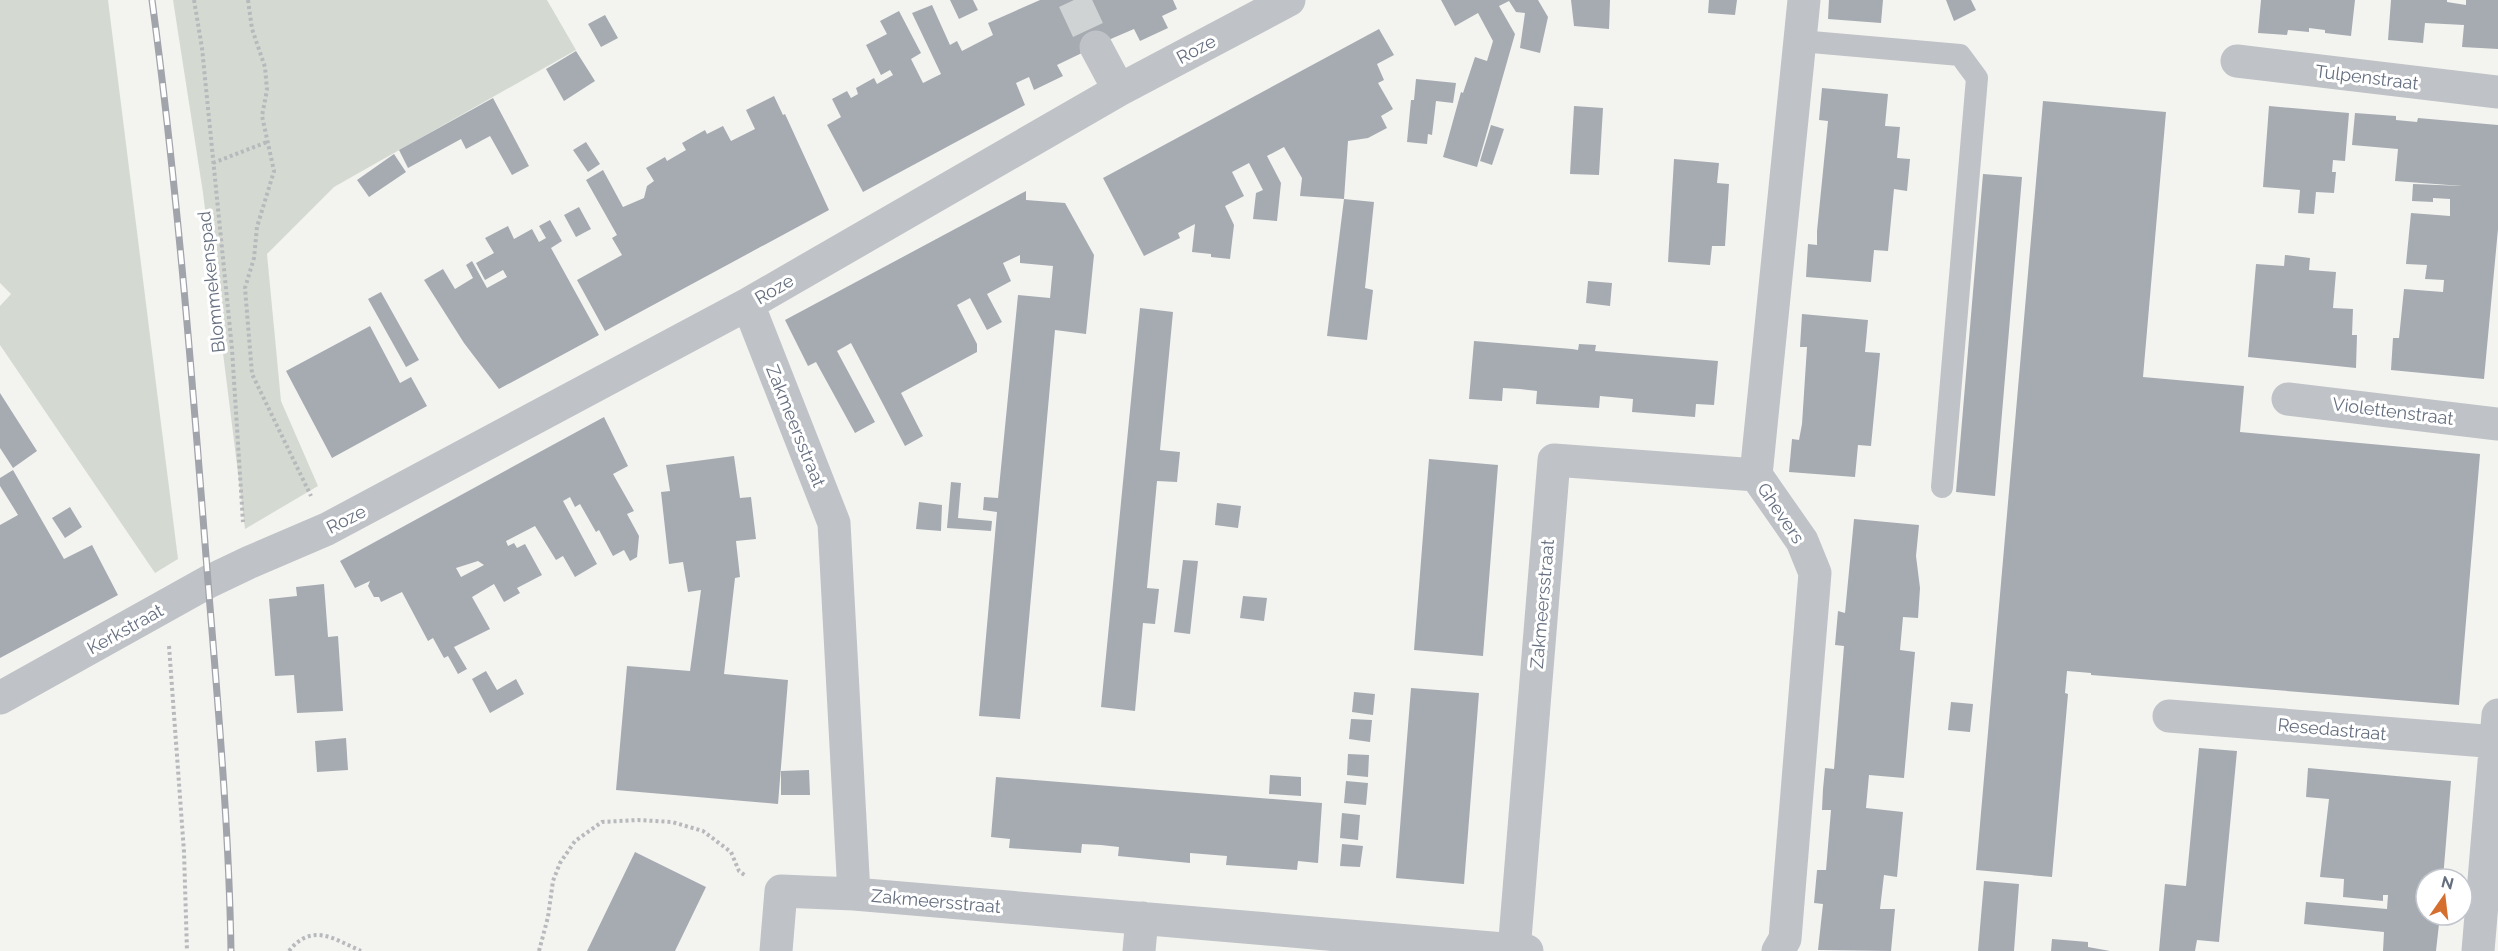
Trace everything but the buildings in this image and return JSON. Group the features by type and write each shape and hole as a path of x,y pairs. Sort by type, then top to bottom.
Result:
{"street":[{"name":"Roze","path":"250,562 327,529 748,304 1119,90 1289,0"},
{"name":"Ghevers","path":"1778,951 1785,939 1815,573 1802,541 1756,475 1804,0"},
{"path":"1095,47 1119,90"},
{"name":"Tulpenstraat","path":"2237,61 2498,92"},
{"name":"Zakmeersstraat","path":"748,304 834,523 854,894 1518,951 1554,460 1756,475"},
{"name":"Violettenstraat","path":"2288,399 2498,424"},
{"name":"Kerkstraat","path":"0,698 250,562"},
{"name":"Resedastraat","path":"2169,716 2497,733"},
{"path":"2478,951 2497,733"},
{"path":"776,951 781,891 854,894"},
{"path":"1139,951 1142,918"}],"lane":[{"path":"1800,41 1960,55 1977,78 1942,487"}],"path":[{"name":"Blommekenspad","path":"194,0 202,48 232,348 241,513 250,562"},
{"path":"248,0 252,29 265,67 267,90 262,116 274,171 257,226 254,258 245,288 252,374 327,529"},
{"path":"213,163 267,142"},
{"path":"166,606 184,852 187,951"},
{"path":"539,951 560,863 575,841 602,822 638,820 672,822 703,831 731,852 739,871 752,882 781,891"},
{"path":"290,951 298,940 312,934 337,940 362,951"}],"shaded area":[{"path":"0,0 108,0 178,559 155,573 0,345 0,306 11,294 0,283"},
{"path":"173,0 547,0 576,50 334,187 267,254 281,401 318,486 245,529 203,193"}],"tunnel":[{"path":"1074,0 1096,47"}],"railway":[{"path":"152,0 170,145 191,363 222,766 231,951"}]}
